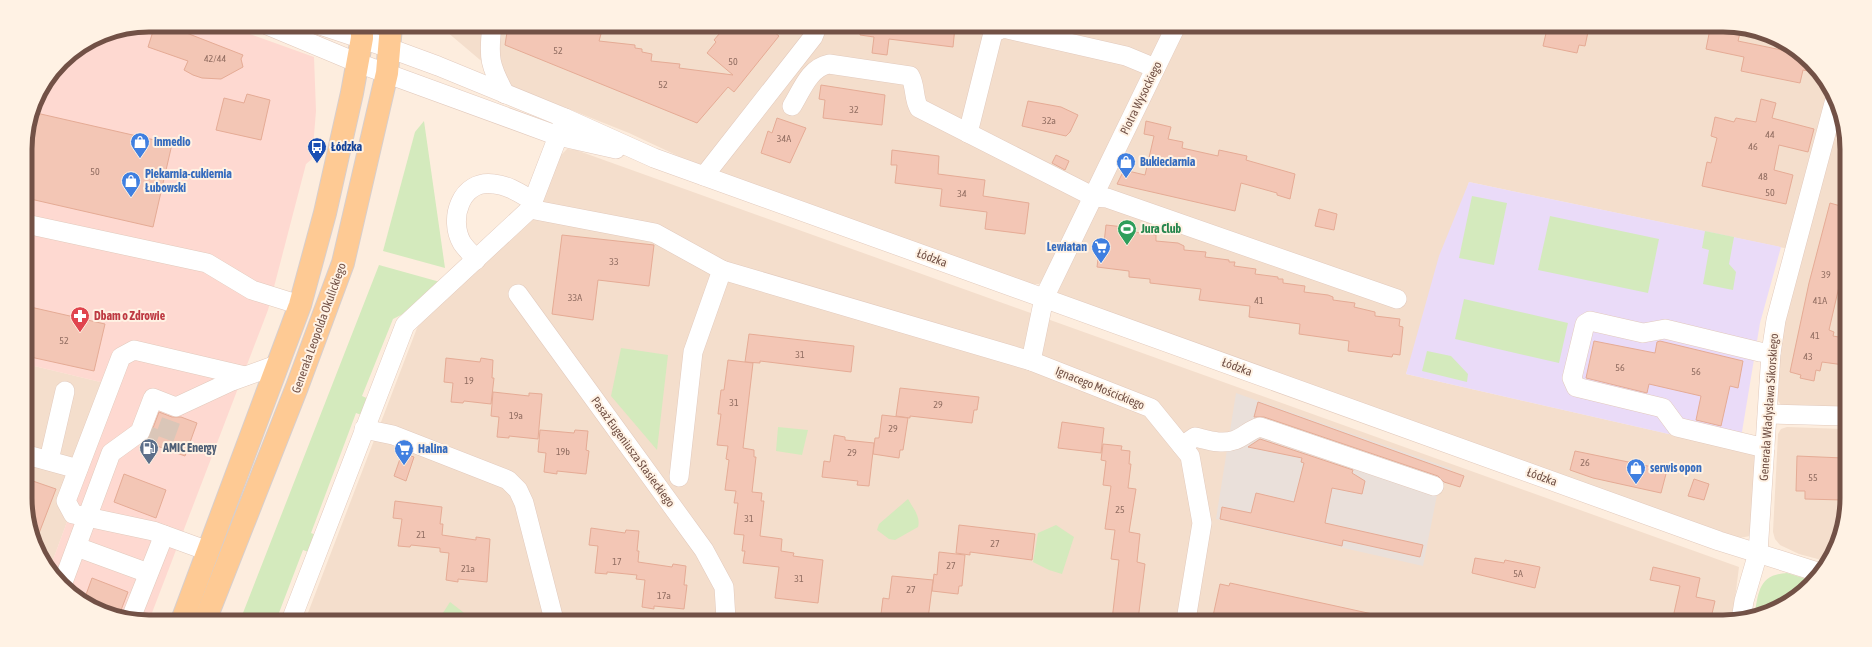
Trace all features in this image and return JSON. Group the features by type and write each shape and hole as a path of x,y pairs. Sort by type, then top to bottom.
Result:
{"main road":[{"name":"Generała Leopolda Okulickiego","path":"184,615 300,305 325,213 358,63 362,32"},
{"name":"Generała Leopolda Okulickiego","path":"207,615 297,386 343,263 387,73 390,32"}],"street":[{"name":"Łódzka","path":"284,32 358,63 558,136 654,158"},
{"name":"Łódzka","path":"362,32 389,48 565,118 654,158 1758,553 1814,571"},
{"path":"492,32 491,64 505,94"},
{"path":"704,176 816,32"},
{"path":"968,133 994,33 996,32"},
{"path":"1021,32 1126,56 1155,68"},
{"name":"Piotra Wysockiego","path":"1044,298 1173,32"},
{"path":"792,106 814,70 821,66 829,64 910,76 914,83 916,102 919,108 1094,197 1107,198 1397,299"},
{"name":"Generała Władysława Sikorskiego","path":"1743,613 1758,553 1771,353 1776,320 1833,108"},
{"path":"293,615 405,325 476,260 532,205 565,118"},
{"name":"Ignacego Mościckiego","path":"476,260 462,243 456,223 458,206 466,193 479,185 492,183 506,186 532,205 655,233 722,270 1031,361 1152,408 1190,456 1202,523 1187,615"},
{"path":"32,225 207,262 252,290 300,305"},
{"path":"679,477 693,352 722,270"},
{"name":"Pasaż Eugeniusza Stasieckiego","path":"518,294 704,550 724,586 726,615"},
{"path":"1031,361 1044,298"},
{"path":"1766,448 1677,427 1663,408 1576,387 1572,378 1585,324 1590,321 1643,333 1665,329 1760,352 1771,353"},
{"path":"208,551 153,531 73,514 66,501 121,357 134,350 245,376"},
{"path":"64,578 111,453 140,432 153,398 176,407 245,376 279,364"},
{"path":"49,460 65,391"},
{"path":"1768,414 1840,416"},
{"path":"1182,446 1195,437 1226,443 1236,440 1250,430 1260,427 1434,486"},
{"path":"364,429 393,435 508,480 514,484 524,503 553,615"},
{"path":"32,456 78,469"},
{"path":"133,614 164,535"},
{"path":"77,546 148,573"}],"shaded area":[{"path":"141,32 244,32 314,57 316,111 312,159 306,164 268,310 151,615 118,611 90,599 72,586 52,563 117,386 32,365 32,141 36,118 48,90 66,66 84,52 111,38"},
{"path":"447,32 1723,32 1754,36 1768,41 1782,48 1800,61 1811,72 1829,99 1789,249 1469,182 1406,374 1761,455 1750,536 1734,539 1060,296 1047,277 1039,284 1030,284 708,170 629,133 511,86"},
{"path":"1836,119 1840,141 1840,409 1787,407 1781,405 1777,399 1777,351"},
{"path":"567,149 576,150 1739,567 1733,615 307,615 417,328 426,314 527,225 545,194 560,156"},
{"path":"1469,182 1781,247 1760,323 1739,450 1406,374 1439,256"},
{"path":"32,365 117,386 52,563 38,536 33,514"},
{"path":"1236,393 1452,469 1437,495 1423,566 1216,519"},
{"path":"1787,427 1840,429 1839,514 1831,543 1822,560 1799,554 1780,545 1775,539 1773,532 1778,434 1781,429"}],"green space":[{"path":"424,121 445,268 383,251 415,132"},
{"path":"1472,196 1507,203 1494,265 1459,258"},
{"path":"1550,216 1659,239 1648,293 1538,270"},
{"path":"1705,231 1734,237 1729,264 1736,272 1733,290 1703,284 1709,250 1702,248"},
{"path":"379,265 440,282 407,312 393,319 362,396 373,401 367,417 356,413 311,533 321,537 314,554 303,550 278,615 242,615"},
{"path":"1464,299 1568,323 1559,363 1455,339"},
{"path":"621,348 668,355 657,450 611,396"},
{"path":"1427,351 1451,356 1468,374 1467,382 1422,371"},
{"path":"778,427 808,430 802,455 776,451"},
{"path":"908,499 917,516 919,523 918,527 895,540 889,539 877,530 879,524"},
{"path":"1056,525 1074,537 1062,574 1049,570 1033,562 1038,533"},
{"path":"1787,573 1807,579 1794,591 1775,603 1755,611 1762,586 1770,577 1777,574"},
{"path":"450,602 467,615 442,615"}],"building":[{"path":"153,32 184,32 243,55 241,59 243,67 221,79 202,78 184,70 188,61 148,47"},
{"path":"507,32 591,32 601,34 599,41 635,45 635,48 642,49 642,52 652,54 651,61 680,64 679,68 733,75 707,53 716,42 714,40 721,32 774,32 779,36 734,92 728,87 697,123 505,45"},
{"path":"860,32 954,32 953,47 889,39 887,55 872,53 874,37 860,35"},
{"path":"1546,32 1588,32 1585,46 1579,45 1577,53 1543,46"},
{"path":"1709,32 1740,33 1738,41 1787,51 1810,71 1803,70 1800,83 1741,71 1744,57 1706,49"},
{"path":"821,85 885,95 882,125 823,118 825,100 819,99"},
{"path":"247,94 270,100 261,140 216,130 224,98 244,103"},
{"path":"1761,99 1776,103 1772,118 1814,129 1808,152 1779,145 1774,170 1793,175 1786,204 1702,186 1707,162 1711,163 1717,138 1711,136 1715,117 1734,122 1736,118 1756,122"},
{"path":"1028,101 1061,107 1078,115 1070,132 1066,136 1022,126"},
{"path":"38,113 172,144 153,227 32,199 32,141"},
{"path":"777,118 806,128 790,163 761,153 768,131 772,133"},
{"path":"1146,121 1171,127 1168,139 1183,142 1182,148 1218,156 1219,150 1247,156 1246,160 1295,174 1290,199 1277,195 1277,193 1241,183 1235,211 1117,184 1124,170 1145,175 1154,136 1144,134"},
{"path":"892,150 939,156 938,174 985,180 983,196 1029,203 1025,234 985,229 987,212 940,206 942,189 895,183 897,165 891,165"},
{"path":"1056,155 1069,161 1065,170 1052,163"},
{"path":"1830,203 1840,206 1840,282 1829,330 1834,332 1833,336 1840,337 1840,364 1822,362 1820,371 1816,370 1814,381 1800,378 1801,375 1790,372 1809,283"},
{"path":"1319,209 1337,214 1334,230 1315,226"},
{"path":"1106,225 1124,227 1127,231 1156,235 1156,241 1178,243 1184,246 1184,250 1206,252 1205,257 1229,260 1229,262 1235,262 1234,266 1256,269 1255,274 1278,277 1278,279 1283,279 1283,283 1305,286 1304,292 1328,295 1333,297 1333,300 1355,303 1354,307 1375,312 1375,316 1400,319 1399,326 1403,327 1400,355 1393,354 1392,357 1348,351 1349,341 1299,334 1300,324 1249,317 1250,306 1199,300 1201,289 1150,283 1150,279 1129,277 1129,271 1097,267 1099,251 1103,252"},
{"path":"562,235 654,245 649,286 598,280 593,320 552,314"},
{"path":"32,307 105,324 94,371 32,357"},
{"path":"749,334 854,346 851,372 760,361 760,363 745,362"},
{"path":"1594,341 1655,353 1657,342 1660,341 1743,361 1738,388 1730,386 1721,426 1696,420 1701,396 1649,384 1647,393 1586,378"},
{"path":"446,358 480,362 481,358 493,360 492,378 494,378 491,404 464,401 463,403 451,402 453,383 444,382"},
{"path":"728,360 753,363 743,448 754,450 754,457 756,457 752,492 762,493 761,501 764,501 760,536 782,539 781,551 794,553 793,556 823,560 818,603 775,598 779,567 743,563 745,551 742,551 744,535 734,534 738,503 734,503 736,491 725,490 729,460 726,459 728,446 717,445 721,414 718,414 721,390 724,390"},
{"path":"900,388 979,397 977,410 974,410 972,423 910,416 910,418 896,416"},
{"path":"493,392 529,396 529,393 542,394 538,439 509,436 509,438 497,437 499,417 491,416"},
{"path":"1258,402 1464,476 1460,487 1444,482 1438,476 1264,417 1254,417"},
{"path":"159,412 172,417 181,417 197,423 185,456 146,442 150,436"},
{"path":"882,415 908,418 903,450 900,450 899,458 873,454 875,438 879,438"},
{"path":"1062,422 1104,428 1101,453 1058,448"},
{"path":"540,430 574,433 575,430 588,431 586,450 589,451 586,474 557,471 557,474 544,472 546,453 538,452"},
{"path":"834,435 845,437 845,440 874,443 869,486 857,485 858,481 822,477 824,461 830,462"},
{"path":"1260,439 1353,470 1352,473 1365,481 1362,494 1332,488 1325,523 1423,545 1420,557 1343,540 1342,546 1220,519 1222,507 1251,513 1256,493 1294,502 1304,463 1301,462 1302,458 1248,447"},
{"path":"1103,444 1122,446 1121,450 1130,451 1129,464 1131,464 1128,488 1136,489 1129,532 1140,534 1137,562 1145,564 1139,615 1113,615 1119,560 1111,559 1115,530 1105,529 1111,486 1103,485 1106,461 1101,460"},
{"path":"1575,451 1667,470 1661,493 1593,478 1570,470"},
{"path":"402,453 414,457 406,481 394,476"},
{"path":"1797,456 1840,458 1840,500 1805,499 1805,491 1796,491"},
{"path":"124,474 166,490 156,518 114,502"},
{"path":"1694,479 1709,484 1704,500 1688,496"},
{"path":"32,481 56,489 38,536 33,514"},
{"path":"395,501 442,507 440,524 443,524 442,535 476,540 476,537 490,539 487,582 458,579 458,582 446,580 449,553 440,552 440,548 411,545 410,547 398,546 402,519 393,518"},
{"path":"959,525 1035,534 1032,560 970,552 970,555 956,553"},
{"path":"591,528 625,533 626,530 639,531 637,551 639,551 638,562 672,567 673,564 686,566 684,585 687,585 684,609 654,606 654,609 642,607 645,580 636,579 637,575 607,572 607,574 595,573 598,546 589,545"},
{"path":"939,552 965,555 962,586 959,586 958,594 932,591 934,574 937,575"},
{"path":"1475,558 1504,563 1505,560 1540,567 1535,588 1472,573"},
{"path":"1653,567 1700,578 1696,597 1715,601 1712,615 1674,615 1680,586 1650,580"},
{"path":"892,576 933,580 929,615 881,614 883,598 889,599"},
{"path":"92,578 128,592 120,612 104,606 86,596"},
{"path":"1230,583 1377,615 1213,615 1220,584 1229,586"}],"tunnel":[{"path":"140,432 163,442 176,407"}],"place":[{"name":"inmedio","path":"140,159"},
{"name":"Łódzka","path":"317,164"},
{"name":"Bukieciarnia","path":"1126,179"},
{"name":"Piekarnia-cukiernia Łubowski","path":"131,198"},
{"name":"Jura Club","path":"1127,246"},
{"name":"Lewiatan","path":"1101,264"},
{"name":"Dbam o Zdrowie","path":"80,333"},
{"name":"AMIC Energy","path":"149,465"},
{"name":"Halina","path":"404,466"},
{"name":"serwis opon","path":"1636,485"}]}
